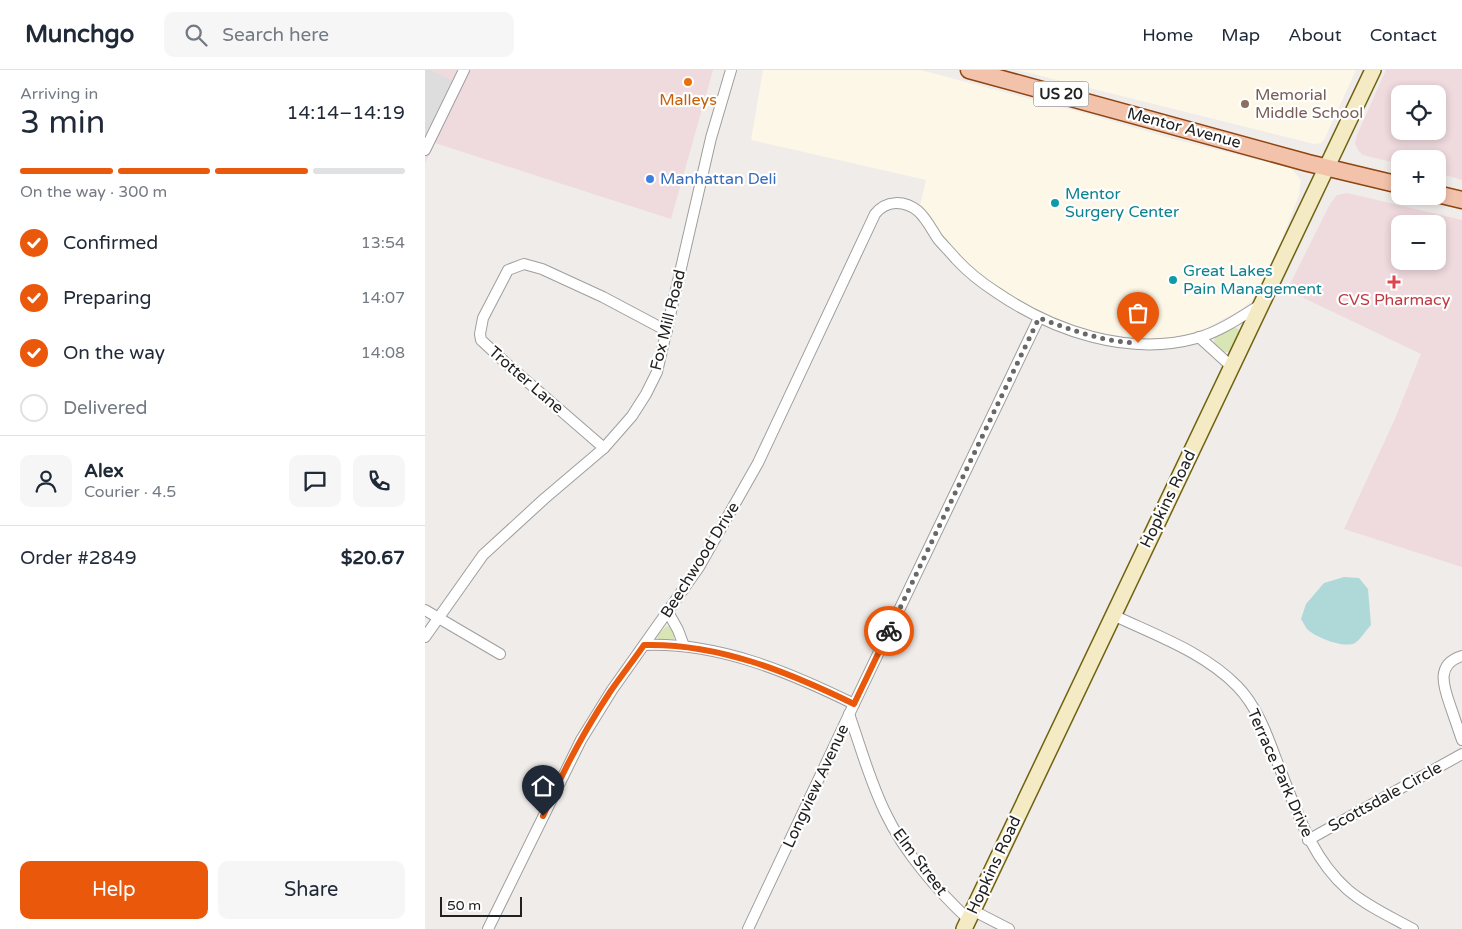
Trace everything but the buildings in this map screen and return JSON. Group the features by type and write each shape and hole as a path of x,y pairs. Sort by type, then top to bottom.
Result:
{"main road":[{"name":"Mentor Avenue","path":"969,70 1327,168 1391,183"},
{"path":"1446,196 1462,200"}],"street":[{"path":"425,150 464,70"},
{"name":"Fox Mill Road","path":"425,638 483,555 544,499 604,448 632,416 646,394 657,372 711,138 731,70"},
{"name":"Hopkins Road","path":"968,920 1373,70"},
{"name":"Beechwood Drive","path":"488,929 581,740 611,690 668,612 713,544 758,463 879,208 887,204 898,203 910,206 918,212 957,260 974,276 997,293 1039,318"},
{"name":"Trotter Lane","path":"604,448 481,340 480,334 483,318 507,270 524,264 542,269 603,297 667,331"},
{"path":"1039,318 1084,335 1124,343 1172,342 1199,337 1220,328 1263,303"},
{"name":"Longview Avenue","path":"748,929 1039,318"},
{"path":"1199,337 1232,367"},
{"path":"425,610 500,654"},
{"path":"668,612 678,630 683,646"},
{"name":"Terrace Park Drive","path":"1113,615 1185,649 1216,667 1238,687 1255,710 1308,840 1324,864 1349,890 1367,904 1413,929"},
{"path":"644,645 683,646 739,658 804,680 854,704"},
{"path":"1462,656 1451,660 1446,667 1443,684 1462,740"},
{"name":"Elm Street","path":"849,714 872,783 887,816 911,855 968,920 1009,929"},
{"name":"Scottsdale Circle","path":"1308,840 1462,754"}],"shaded area":[{"path":"425,70 713,70 671,219 435,143 425,163"},
{"path":"425,70 430,70 457,83 425,151"},
{"path":"763,70 921,70 1173,139 1291,168 1301,180 1299,195 1283,237 1258,292 1242,309 1207,328 1183,336 1165,339 1108,335 1074,327 1043,314 1013,297 977,272 956,252 920,205 926,180 751,140"},
{"name":"Memorial Middle School","path":"1017,70 1356,70 1324,140 1321,143 1314,144"},
{"path":"1386,70 1462,70 1462,180 1446,175 1446,150 1391,150 1391,162 1363,155 1355,143"},
{"path":"1347,193 1391,203 1391,205 1441,215 1391,215 1391,270 1446,270 1446,216 1462,220 1462,567 1344,529 1395,419 1421,354 1287,290 1330,204 1337,195"}],"green space":[{"path":"1235,327 1240,331 1230,352 1223,352 1214,344 1215,336"},
{"path":"667,626 673,631 674,639 661,641 657,635"}],"water":[{"path":"1344,577 1359,578 1368,589 1371,625 1355,643 1350,644 1337,643 1316,635 1307,629 1301,619 1306,604 1324,583"}],"way so far":[{"path":"889,631 1039,318 1103,340 1138,343"}],"place":[{"name":"Malleys","path":"688,82"},
{"name":"Memorial Middle School","path":"1245,104"},
{"name":"Manhattan Deli","path":"650,179"},
{"name":"Mentor Surgery Center","path":"1055,203"},
{"name":"Great Lakes Pain Management","path":"1173,280"},
{"name":"CVS Pharmacy","path":"1394,282"}],"route":[{"path":"543,816 565,768 589,726 611,690 644,645 683,646 739,658 804,680 854,704 889,631"}]}
